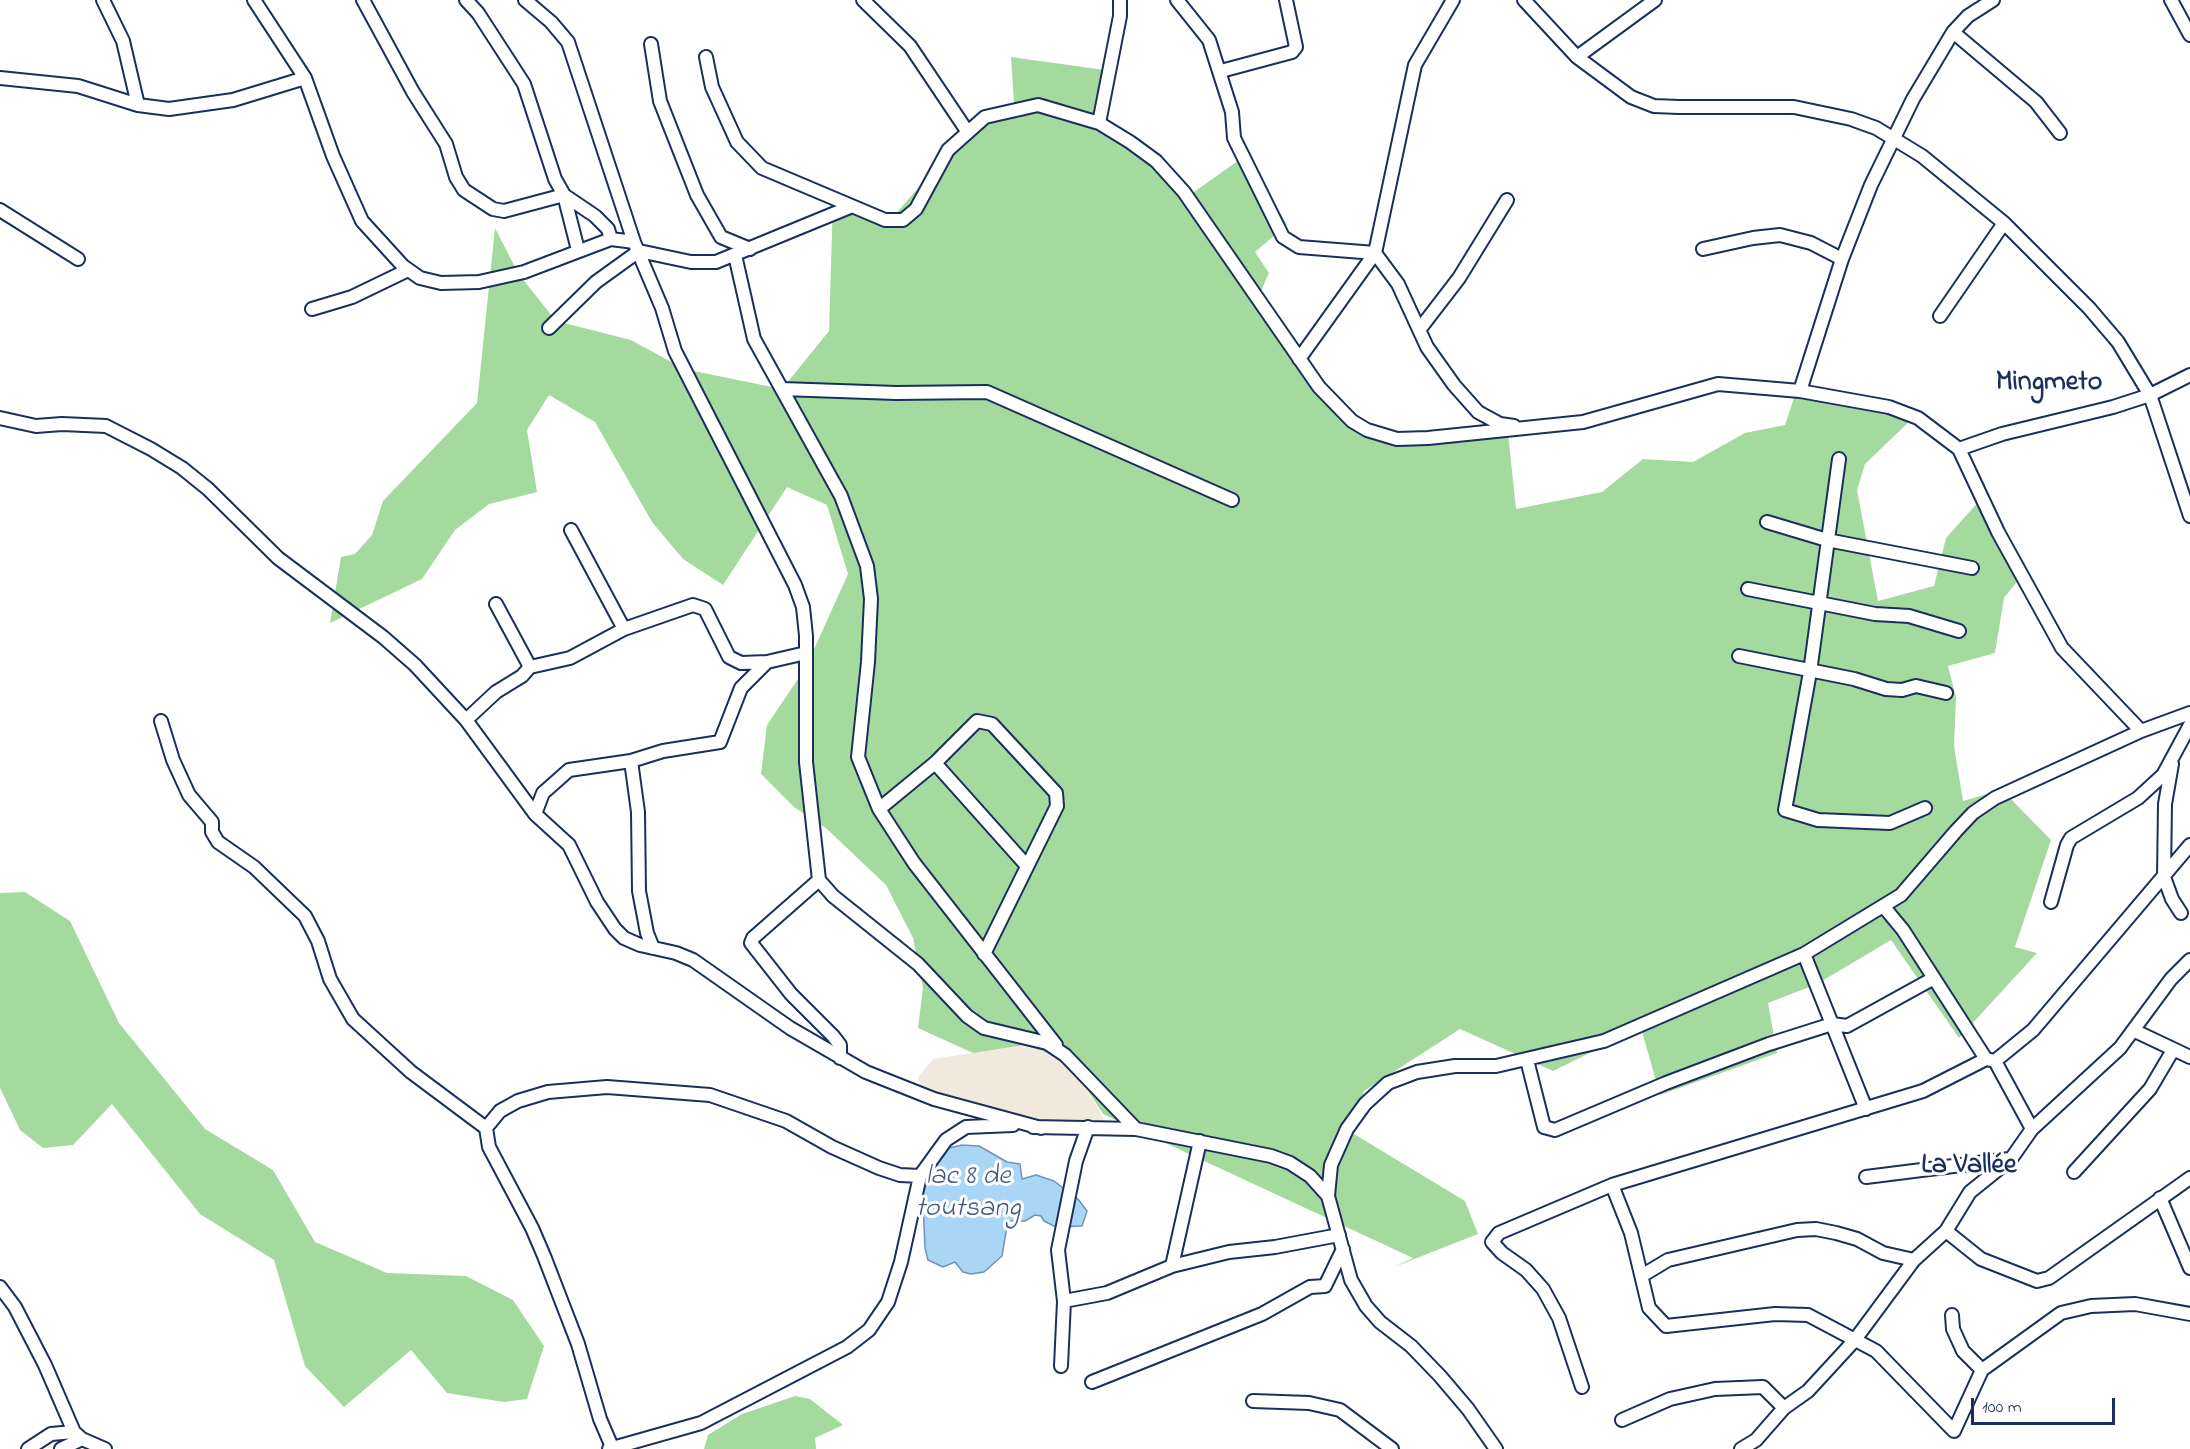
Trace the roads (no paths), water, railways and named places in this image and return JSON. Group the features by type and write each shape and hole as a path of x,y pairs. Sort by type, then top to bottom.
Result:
{"street":[{"path":"103,0 123,41 138,105"},
{"path":"254,0 305,78 333,156 362,221 408,270 420,278 441,283 479,282 524,272 611,239 691,262 716,262 850,207"},
{"path":"363,0 413,92 447,144 456,177 464,190 493,209 504,211 564,195 595,216 608,229 611,239"},
{"path":"466,0 478,13 524,84 555,179 564,195 578,250"},
{"path":"525,0 551,22 568,42 636,246 662,308 675,351 795,585 803,607 806,653 806,762 819,880 833,896 918,963 967,1016 984,1028 1038,1040 1065,1055"},
{"path":"863,0 910,46 968,131"},
{"path":"1099,123 1120,16 1120,0"},
{"path":"1177,0 1209,40 1221,71 1232,112 1234,138 1283,237 1299,247 1375,253 1398,284 1427,347 1454,385 1478,412 1500,424 1528,427"},
{"path":"1221,71 1292,52 1296,47 1296,40 1286,0"},
{"path":"1299,359 1375,253 1415,65 1453,0"},
{"path":"1524,0 1577,57 1631,97 1654,106 1794,107 1851,119 1894,138 1931,164 2004,223 2089,308 2136,368 2150,395 2190,516"},
{"path":"1577,57 1655,0"},
{"path":"1800,391 1842,259 1871,185 1913,99 1953,32 1968,16 1993,0"},
{"path":"2171,0 2190,35"},
{"path":"1953,32 2036,102 2060,132"},
{"path":"651,44 660,101 698,195 721,237 750,249"},
{"path":"706,57 712,87 737,142 762,168 885,220 903,220 916,209 948,150 985,117 1038,105 1099,123 1130,141 1156,161 1184,192 1319,387 1352,420 1367,430 1397,439 1428,438 1583,422 1718,384 1800,391 1889,407 1918,418 1959,449 1998,532 2062,648 2141,731"},
{"path":"0,78 78,86 138,105 169,109 233,100 305,78"},
{"path":"1419,330 1459,278 1507,200"},
{"path":"0,210 78,260"},
{"path":"1940,316 2004,223"},
{"path":"1703,249 1753,238 1780,235 1811,243 1842,259"},
{"path":"549,328 636,246"},
{"path":"735,255 754,339 840,496 867,566 871,598 868,662 858,757 879,809 914,863 1065,1055 1136,1129"},
{"path":"312,309 352,297 408,270"},
{"path":"1959,449 2002,434 2058,422 2150,395 2190,375"},
{"path":"782,389 896,393 987,392 1232,500"},
{"path":"0,418 36,426 62,424 106,426 136,440 182,468 208,489 278,558 383,637 416,665 466,720 535,814 569,845 597,902 615,929 624,938 693,960 790,1028 866,1072 912,1092 1041,1128"},
{"path":"1839,459 1810,672 1785,810 1818,820 1890,823 1925,808"},
{"path":"1767,522 1827,540 1972,568"},
{"path":"571,530 624,629"},
{"path":"1748,589 1820,605 1875,614 1909,616 1959,632"},
{"path":"496,604 530,668"},
{"path":"466,720 496,692 522,676 530,668 570,658 624,629 693,605 705,609 729,657 741,663 767,662 806,653"},
{"path":"1739,656 1854,679 1886,690 1902,690 1916,686 1946,693"},
{"path":"535,814 543,793 569,770 631,761 663,751 720,742 741,688 767,662"},
{"path":"1496,1449 1468,1408 1440,1376 1411,1346 1380,1322 1366,1306 1351,1280 1328,1196 1331,1165 1347,1129 1365,1104 1388,1083 1417,1072 1455,1066 1496,1066 1604,1041 1804,954 1884,907 1914,883 1935,854 1973,813 1995,798 2141,731 2190,713"},
{"path":"161,721 173,760 189,795 212,822 212,832 218,842 254,867 305,916 318,941 330,979 353,1019 411,1072 486,1128 489,1147 540,1246 578,1344 610,1448 650,1444 692,1427 733,1408 847,1347 869,1330 888,1302 901,1262 920,1176 945,1140 966,1128 1002,1124 1041,1128 1136,1129 1200,1141 1271,1156 1290,1163 1311,1176 1328,1196"},
{"path":"879,809 935,763 977,721 992,724 1056,793 1057,806 984,954"},
{"path":"2051,902 2067,844 2071,838 2138,798 2163,775 2190,725"},
{"path":"2174,757 2165,804 2164,877 2181,913"},
{"path":"631,761 638,812 639,891 647,933 653,948"},
{"path":"935,763 1027,866"},
{"path":"1582,1387 1559,1318 1543,1289 1492,1242 1499,1233 1612,1185 1923,1091 1991,1060 2033,1030 2190,845"},
{"path":"819,880 753,938 751,943 791,994 840,1045 840,1058"},
{"path":"1884,907 1903,930 1991,1060 2032,1129"},
{"path":"1804,954 1866,1109"},
{"path":"1741,1449 1755,1445 1784,1408 1808,1391 1854,1341 1914,1260 1946,1231 1970,1192 2011,1159 2032,1129 2135,1031 2171,979 2190,960"},
{"path":"1527,1060 1545,1127 1555,1130 1666,1083 1769,1044 1832,1024 1847,1026 1934,978"},
{"path":"2135,1031 2190,1057"},
{"path":"2074,1172 2150,1089 2173,1050"},
{"path":"486,1128 500,1111 518,1101 548,1092 607,1087 710,1095 786,1121 832,1147 879,1168 900,1175 920,1176"},
{"path":"1061,1366 1064,1301 1058,1250 1076,1161 1088,1127"},
{"path":"1172,1266 1200,1141"},
{"path":"1866,1177 2011,1159"},
{"path":"1946,1231 1982,1259 2037,1281 2049,1278 2190,1178"},
{"path":"1612,1185 1631,1233 1650,1308 1665,1326 1774,1314 1808,1315 1876,1351 1954,1431 1982,1370 2061,1313 2091,1306 2135,1304 2190,1314"},
{"path":"2160,1198 2190,1268"},
{"path":"1643,1275 1668,1260 1797,1230 1816,1229 1836,1233 1857,1239 1882,1253 1914,1260"},
{"path":"1064,1301 1107,1293 1172,1266 1229,1252 1275,1247 1339,1235"},
{"path":"1092,1382 1262,1314 1310,1287 1325,1286 1343,1249"},
{"path":"0,1287 15,1308 45,1365 78,1436"},
{"path":"1952,1315 1953,1329 1963,1351 1982,1370"},
{"path":"1622,1420 1670,1399 1715,1389 1763,1387 1784,1408"},
{"path":"1253,1401 1309,1403 1340,1410 1392,1449"},
{"path":"28,1449 51,1434 78,1436 105,1449"},
{"path":"61,1449 78,1436"}],"water":[{"name":"lac 8 de toutsang","path":"962,1145 979,1146 1007,1162 1020,1164 1022,1179 1036,1175 1054,1181 1078,1199 1087,1211 1082,1226 1056,1227 1044,1221 1041,1216 1035,1215 1025,1221 1008,1221 1002,1256 984,1272 971,1274 963,1272 955,1262 943,1267 928,1260 925,1248 922,1178 934,1158 949,1148"}],"district":[{"name":"Mingmeto","path":"2049,384"},
{"name":"La Vallée","path":"1969,1167"}]}
